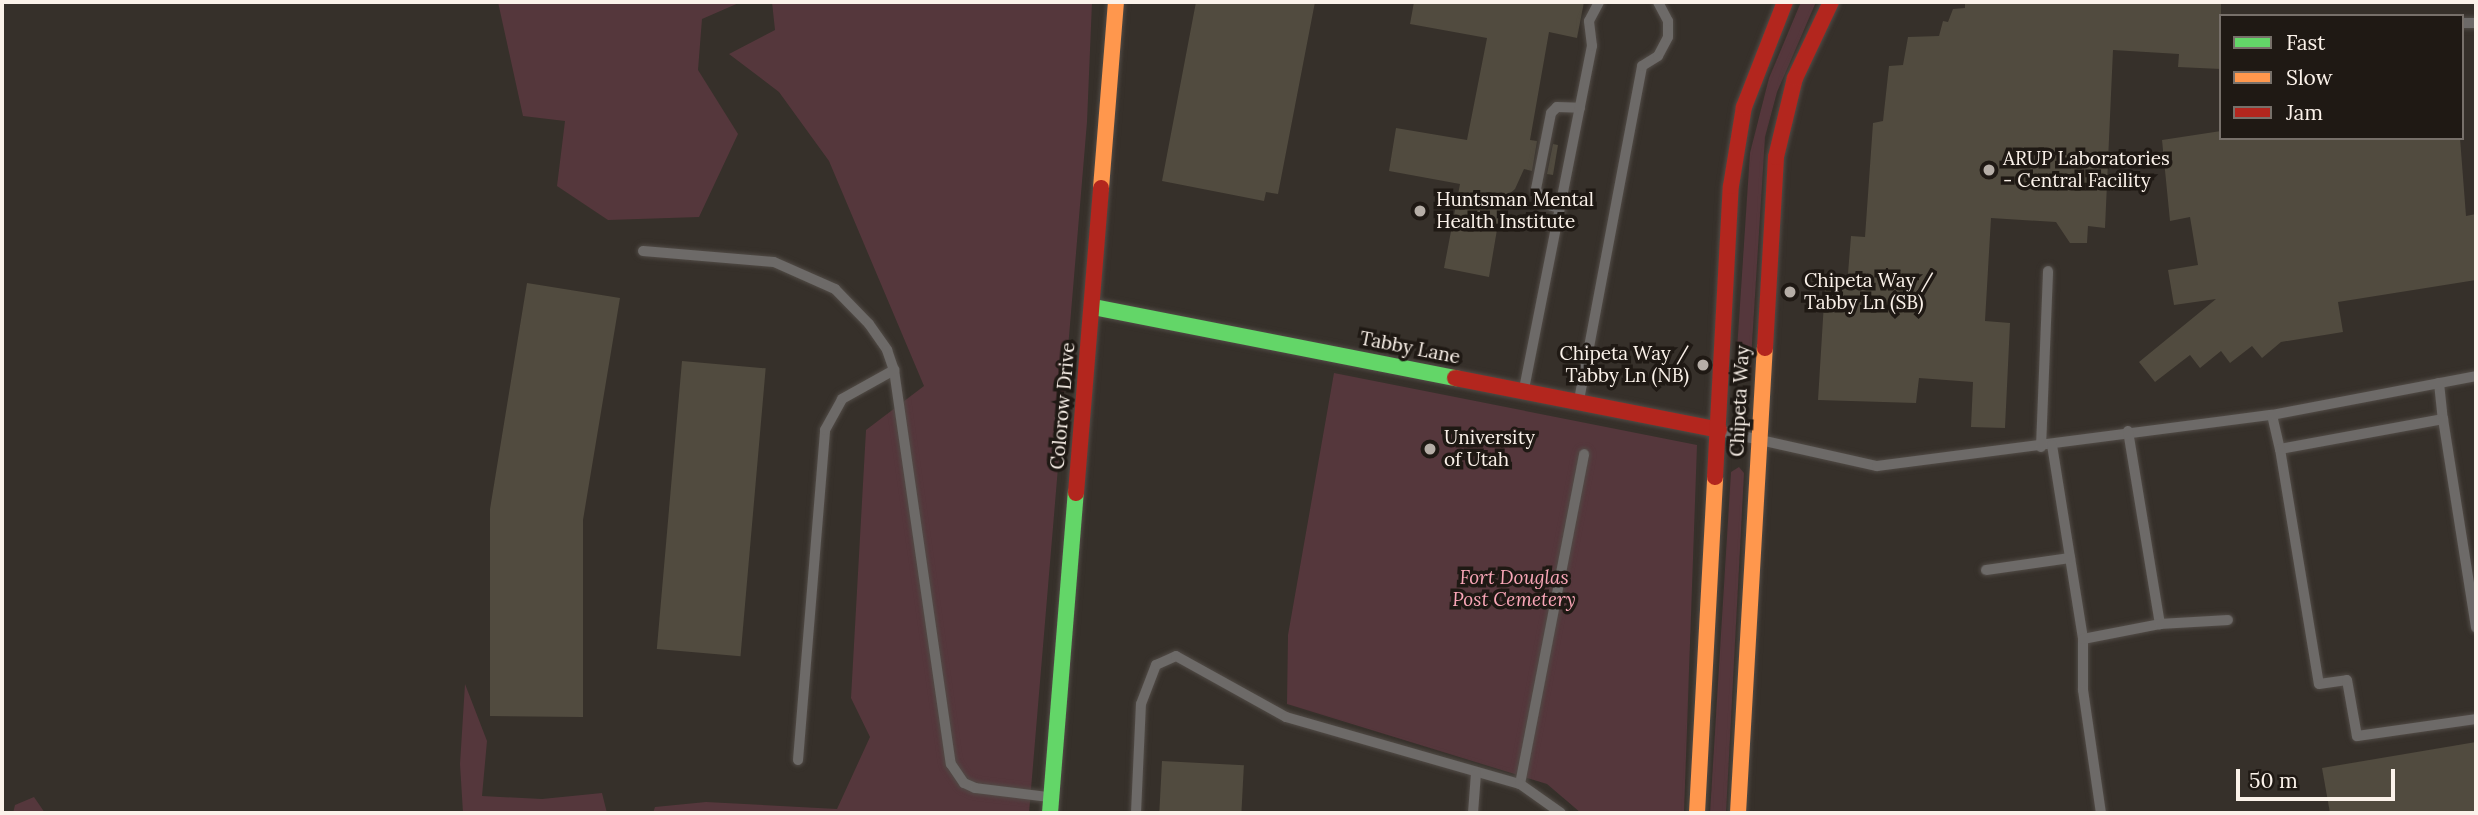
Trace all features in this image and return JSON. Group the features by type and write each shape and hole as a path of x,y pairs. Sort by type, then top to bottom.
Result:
{"street":[{"name":"Colorow Drive","path":"1050,805 1116,2"},
{"name":"Chipeta Way","path":"1697,813 1737,146 1755,72 1784,2"},
{"name":"Chipeta Way","path":"1738,813 1776,157 1795,78 1831,2"},
{"name":"Tabby Lane","path":"1093,306 1719,430"}],"lane":[{"path":"1523,392 1592,46 1589,21 1599,2"},
{"path":"1578,402 1642,66 1658,56 1668,37 1668,21 1658,2"},
{"path":"1559,208 1542,203 1536,189 1549,126 1557,107 1580,108"},
{"path":"643,251 750,257 809,274 853,305 887,350 894,370 951,764 964,783 975,788 1050,805"},
{"path":"2048,271 2046,446 2070,558 2083,639 2083,690 2101,813"},
{"path":"798,760 825,430 842,399 894,370"},
{"path":"1719,430 1877,466 2272,415 2476,376"},
{"path":"2439,383 2442,419 2476,627"},
{"path":"2272,415 2319,684 2347,680 2357,737 2476,719"},
{"path":"2280,449 2442,419"},
{"path":"2128,432 2160,625"},
{"path":"1520,784 1584,454"},
{"path":"1986,570 2070,558"},
{"path":"2083,639 2160,625 2228,620"},
{"path":"1136,813 1140,704 1156,666 1176,656 1286,717 1476,774 1520,784 1561,813"},
{"path":"1473,813 1476,774"}],"green space":[{"path":"498,2 741,2 702,19 698,70 738,134 699,217 608,220 557,186 565,121 523,116"},
{"path":"772,2 1092,2 1087,122 1029,813 653,813 655,807 706,802 837,809 870,737 851,698 866,430 924,386 829,161 779,92 729,54 775,30"},
{"path":"1801,2 1816,2 1777,92 1765,137 1750,375 1740,383 1736,365 1750,153 1769,78"},
{"name":"Fort Douglas Post Cemetery","path":"1334,373 1697,445 1684,813 1581,813 1547,784 1287,704 1288,635"},
{"path":"1739,467 1744,473 1726,813 1710,813 1731,472"},
{"path":"465,684 487,741 482,796 542,799 602,793 607,813 463,813 460,764"},
{"path":"34,797 45,813 13,813 15,805"}],"building":[{"path":"1196,2 1315,2 1278,194 1266,192 1264,201 1162,181"},
{"path":"1414,2 1584,2 1577,38 1549,32 1530,140 1537,141 1532,171 1524,169 1515,189 1502,200 1489,277 1444,268 1460,184 1389,171 1396,128 1467,140 1487,38 1410,24"},
{"name":"ARUP Laboratories - Central Facility","path":"1965,2 2221,2 2219,69 2178,67 2179,54 2113,50 2105,228 2088,226 2087,243 2070,243 2056,222 1991,218 1985,321 2010,323 2005,428 1971,427 1973,382 1919,378 1916,403 1818,400 1825,286 1847,286 1851,236 1865,237 1873,123 1883,121 1889,66 1903,65 1908,37 1939,36 1943,21 1948,22 1953,9 1965,8"},
{"path":"2219,131 2219,140 2460,140 2466,216 2476,214 2476,280 2338,302 2343,332 2281,342 2262,358 2252,346 2230,363 2221,351 2200,368 2190,355 2155,382 2139,362 2216,299 2174,305 2168,270 2198,265 2190,217 2170,221 2162,140"},
{"path":"1553,144 1558,145 1553,175 1547,174"},
{"path":"527,283 620,298 583,520 583,717 490,716 490,509"},
{"path":"682,361 766,368 740,656 657,649"},
{"path":"2476,742 2476,813 2330,813 2322,768"},
{"path":"1162,761 1244,765 1241,813 1159,813"}],"traffic: fast":[{"path":"1093,307 1455,378"},
{"path":"1050,813 1076,493"}],"traffic: slow":[{"path":"1101,188 1116,2"},
{"path":"1738,813 1765,348"},
{"path":"1697,813 1715,477"}],"traffic: jam":[{"path":"1715,477 1731,186 1744,107 1785,2"},
{"path":"1765,348 1776,157 1795,78 1831,2"},
{"path":"1076,493 1101,188"},
{"path":"1455,378 1719,430"}],"place":[{"name":"ARUP Laboratories - Central Facility","path":"1989,170"},
{"name":"Huntsman Mental Health Institute","path":"1420,211"},
{"name":"Chipeta Way / Tabby Ln (SB)","path":"1790,292"},
{"name":"Chipeta Way / Tabby Ln (NB)","path":"1703,365"},
{"name":"University of Utah","path":"1430,449"}]}
